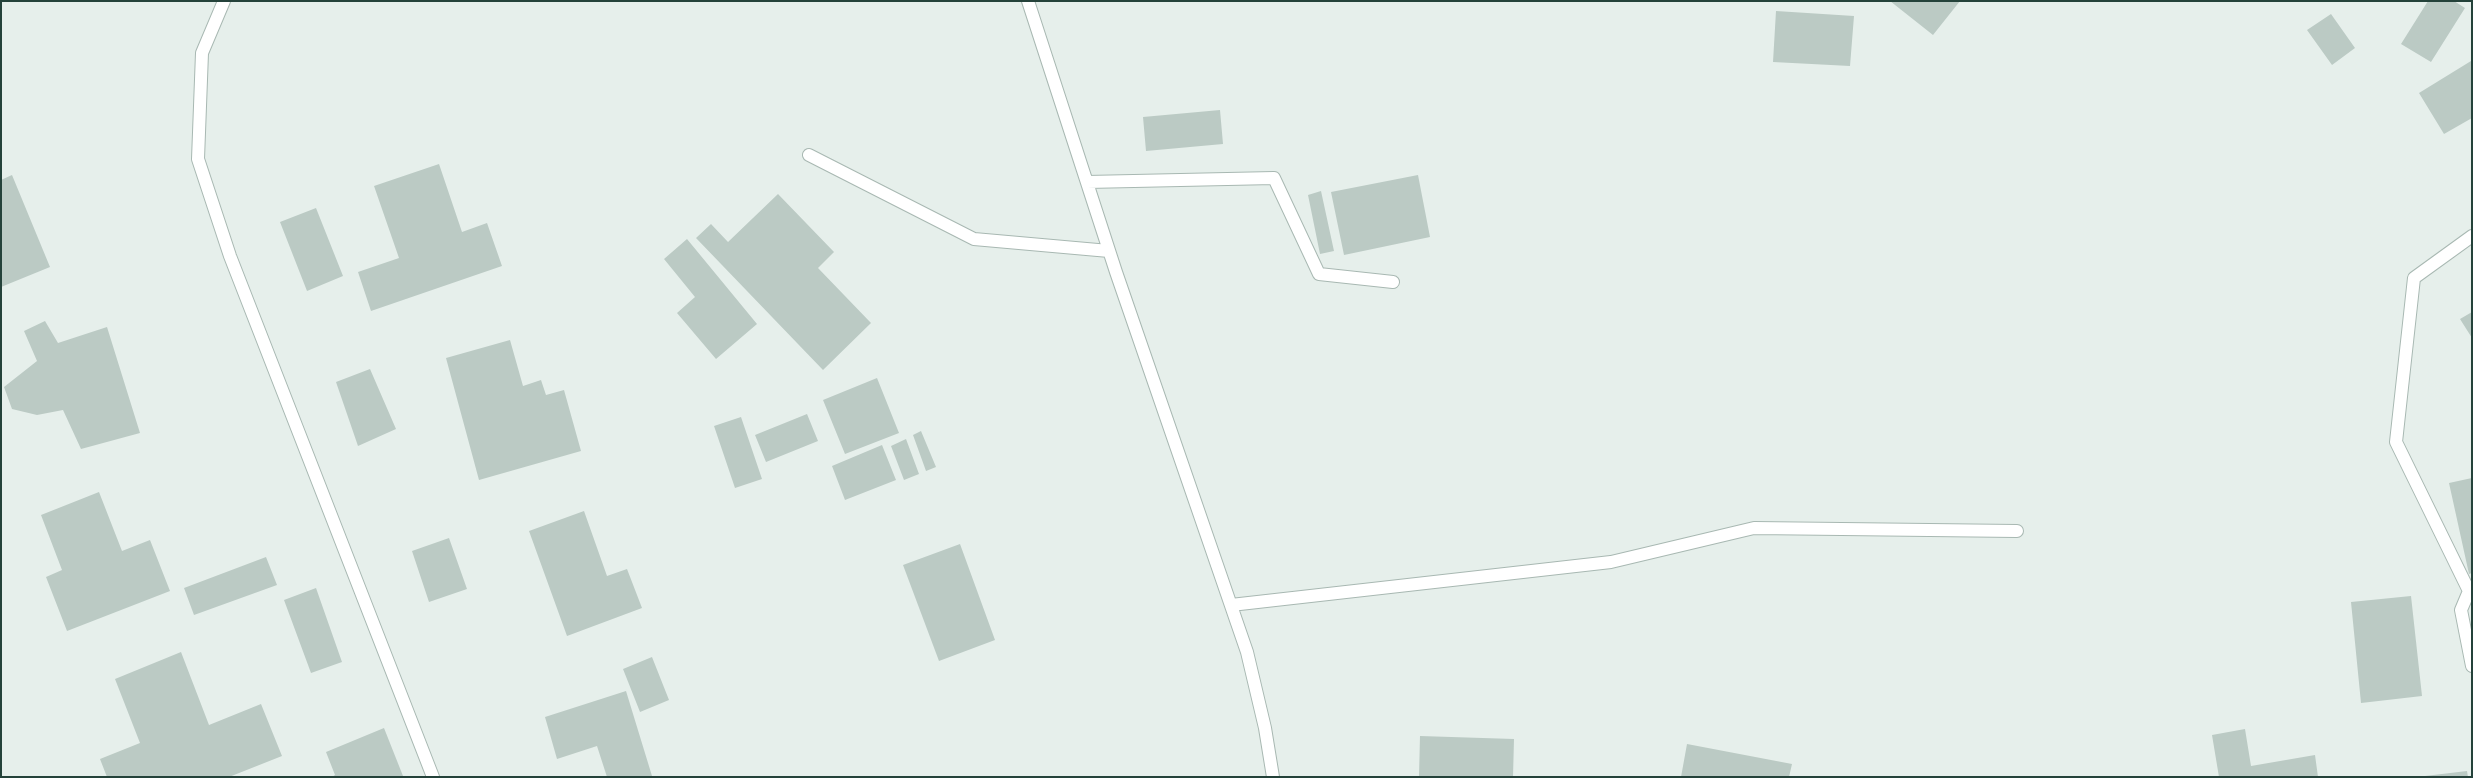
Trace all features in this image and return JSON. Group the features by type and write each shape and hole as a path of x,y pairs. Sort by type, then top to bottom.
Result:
{"street":[{"path":"224,1 202,53 198,159 230,256 433,777"},
{"path":"1028,1 1109,251 1247,652 1265,728 1273,777"},
{"path":"809,155 974,239 1109,251"},
{"path":"1087,182 1274,178 1319,274 1393,282"},
{"path":"2472,236 2414,278 2396,442 2470,591 2461,610 2472,666"},
{"path":"1231,606 1611,562 1754,528 2017,531"}],"building":[{"path":"1890,1 1960,1 1933,35"},
{"path":"2428,1 2454,1 2465,8 2431,62 2401,44"},
{"path":"1776,11 1854,16 1850,66 1773,62"},
{"path":"2331,14 2355,48 2332,65 2307,30"},
{"path":"2471,61 2472,118 2444,134 2419,93"},
{"path":"1220,110 1223,144 1146,151 1143,117"},
{"path":"439,164 462,232 487,223 502,266 371,311 358,272 399,258 374,186"},
{"path":"12,175 50,267 1,287 1,180"},
{"path":"1418,175 1430,237 1344,255 1331,192"},
{"path":"1321,191 1334,251 1320,254 1308,195"},
{"path":"778,194 834,252 818,268 871,323 823,370 696,238 711,224 728,242"},
{"path":"316,208 343,276 307,291 280,222"},
{"path":"687,239 757,324 716,359 677,313 695,297 664,259"},
{"path":"2472,312 2472,338 2460,319"},
{"path":"45,321 58,343 107,327 140,433 81,449 63,410 37,415 12,409 4,387 37,361 24,331"},
{"path":"510,340 523,386 541,380 546,395 564,390 581,451 479,480 446,358"},
{"path":"370,369 396,429 358,446 336,382"},
{"path":"877,378 899,433 845,454 823,400"},
{"path":"807,414 818,441 766,462 755,435"},
{"path":"741,417 762,479 735,488 714,426"},
{"path":"921,431 936,467 926,471 913,435"},
{"path":"906,439 919,474 904,480 891,446"},
{"path":"882,445 896,480 845,500 832,466"},
{"path":"2472,478 2472,573 2469,574 2449,483"},
{"path":"99,492 122,551 150,540 170,591 67,631 46,577 62,570 41,515"},
{"path":"584,511 607,576 627,569 642,608 567,636 529,531"},
{"path":"449,538 467,589 429,602 412,551"},
{"path":"960,544 995,640 939,661 903,565"},
{"path":"266,557 277,585 194,615 184,588"},
{"path":"316,588 342,662 311,673 284,600"},
{"path":"2411,596 2422,696 2361,703 2351,602"},
{"path":"181,652 209,725 261,704 282,756 229,777 107,777 100,759 140,743 115,679"},
{"path":"652,657 669,700 640,712 623,669"},
{"path":"626,691 652,776 607,777 597,746 557,759 545,717"},
{"path":"384,728 403,776 332,777 335,775 326,752"},
{"path":"2245,729 2251,766 2315,755 2318,777 2219,777 2212,735"},
{"path":"1420,736 1514,739 1513,777 1419,777"},
{"path":"1687,744 1792,764 1789,777 1681,777"},
{"path":"2467,771 2468,777 2425,777 2425,776"}]}
